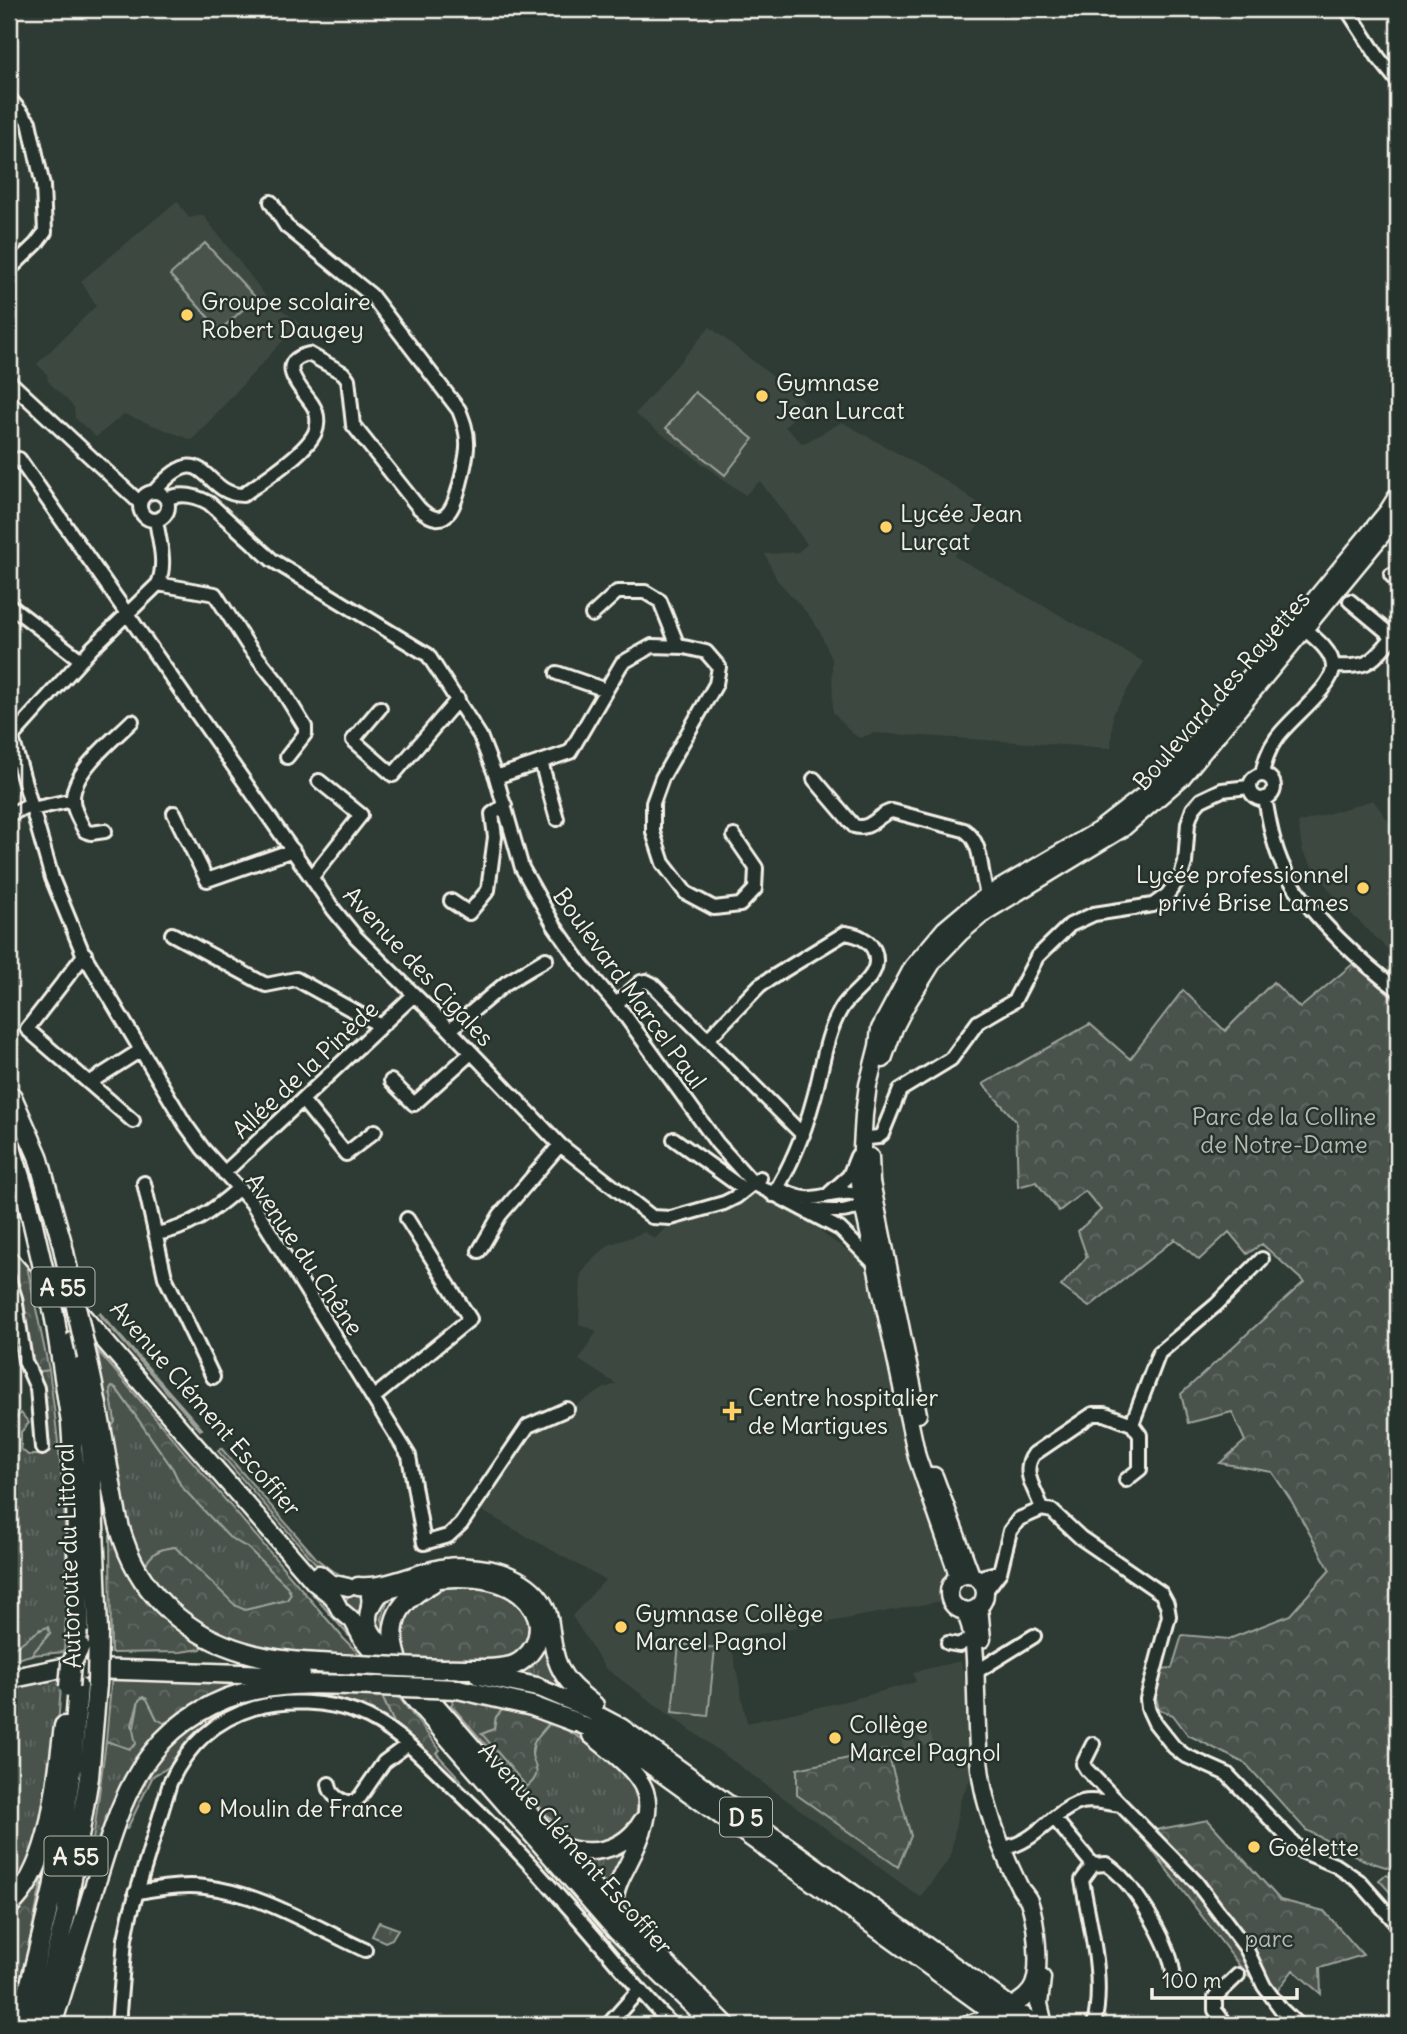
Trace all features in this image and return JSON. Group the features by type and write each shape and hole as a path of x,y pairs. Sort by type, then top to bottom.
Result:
{"highway":[{"name":"Autoroute du Littoral","path":"10,1093 57,1238 91,1447 86,1637"},
{"name":"Autoroute du Littoral","path":"9,1141 28,1203 55,1319 71,1423 86,1637 97,1684 89,1777 71,1886 38,2025"},
{"path":"57,1238 87,1357 123,1539 138,1572 174,1616 197,1632 229,1647 264,1657 348,1665"},
{"path":"389,1657 392,1630 401,1608 418,1591 445,1578"},
{"path":"9,1668 39,1662 74,1660 442,1669 506,1667 514,1665 532,1650 539,1627 531,1605 513,1589 487,1580 420,1580 385,1590 377,1595 370,1609"},
{"path":"9,1906 38,1863 74,1687 71,1664 86,1637"},
{"path":"9,1679 62,1668 347,1678 377,1686"},
{"name":"D 5","path":"442,1669 537,1687"},
{"path":"52,2025 120,1813 136,1779 153,1752 185,1721 208,1707 247,1692 315,1684 377,1686"},
{"name":"D 5","path":"377,1686 458,1689 532,1706 575,1722"},
{"name":"Autoroute du Littoral","path":"20,2025 53,1889 72,1766 74,1687"}],"main road":[{"name":"Boulevard des Rayettes","path":"1301,626 1398,495"},
{"name":"Boulevard des Rayettes","path":"1044,2025 1039,2004 1042,1960 1032,1891 992,1823 982,1783 978,1734 981,1669 972,1590 956,1569 941,1514 917,1457 881,1260 860,1181 864,1115 880,1029 901,985 945,929 1098,831 1161,782 1398,515"},
{"name":"Boulevard des Rayettes","path":"866,1197 874,1098 894,1028 934,960 990,902"},
{"name":"Avenue Clément Escoffier","path":"9,1217 320,1576 336,1585 353,1587"},
{"name":"Avenue Clément Escoffier","path":"9,1231 307,1574 331,1595 344,1612 389,1657"},
{"path":"370,1609 360,1618 344,1612 340,1595 353,1587 375,1586 449,1566 482,1568 516,1578 543,1603 555,1656 565,1676 577,1690 621,1727"},
{"path":"353,1587 367,1591 370,1629 389,1657"},
{"name":"Boulevard des Rayettes","path":"972,1590 970,1621 981,1669"},
{"name":"D 5","path":"537,1687 621,1727 948,1967 1005,2017"},
{"name":"Avenue Clément Escoffier","path":"411,1696 632,1948 712,2025"},
{"name":"Avenue Clément Escoffier","path":"429,1697 614,1910 727,2025"},
{"path":"575,1722 619,1758 639,1780 647,1795 647,1813 641,1838 616,1891 614,1910 618,1924 632,1948"},
{"name":"D 5","path":"575,1722 614,1739 734,1827 948,1967 1005,2017"},
{"path":"557,1845 581,1852 600,1851 617,1846 634,1832 647,1813"},
{"path":"734,1827 754,1832 1005,2017 1039,2004"},
{"name":"Boulevard des Rayettes","path":"1005,2017 1031,1992 1037,1974 1034,1924 1029,1900 1021,1890 1008,1848"},
{"path":"948,1967 983,1978 1004,1992 1013,1992 1022,1987 1028,1979 1032,1961 1021,1890"}],"street":[{"path":"1347,9 1378,57 1397,78"},
{"path":"9,98 29,122 43,186 45,232 37,244 9,270"},
{"path":"154,492 166,499 167,512 156,520 145,516 140,508 143,497 154,492 170,474 185,467 207,473 230,493 243,495 305,447 316,433 317,417 314,406 293,380 291,372 297,360 309,354 343,373 348,380 353,425 419,508 425,514 437,517 449,513 456,502 468,442 459,410 372,295 286,226 271,202"},
{"path":"9,381 140,503"},
{"name":"Avenue des Cigales","path":"19,459 334,910 356,937 560,1145 652,1217 671,1218 708,1208 736,1197 753,1184"},
{"name":"Boulevard Marcel Paul","path":"166,499 174,496 197,496 209,503 272,560 428,656 480,736 505,805 522,868 554,925 693,1112 753,1184 802,1198 852,1192 866,1197 857,1208 843,1211 803,1209"},
{"path":"10,738 125,613 158,584 163,574 163,564 156,520"},
{"path":"158,584 215,594 247,644 278,683 305,727 305,734 287,757"},
{"path":"592,615 617,592 645,592 660,601 677,646"},
{"path":"1333,666 1358,667 1378,656 1396,635 1350,601"},
{"path":"9,605 80,660"},
{"path":"1301,626 1321,644 1333,666"},
{"path":"496,777 570,752 622,663 652,646 677,646 706,652 719,667 716,684 662,778 653,803 653,832 663,863 686,893 714,908 740,905 755,889 756,868 734,836"},
{"path":"1262,774 1266,756 1277,736 1325,684 1333,666"},
{"path":"557,673 606,690"},
{"path":"380,708 354,740 393,775 458,699"},
{"path":"106,831 85,831 73,800 82,771 132,721"},
{"name":"Avenue du Chêne","path":"10,738 52,878 85,954 185,1124 259,1214 409,1456 424,1543 448,1536 461,1524 528,1426 567,1409"},
{"path":"541,762 557,819"},
{"path":"1262,774 1272,779 1274,786 1270,795 1265,798 1254,796 1249,787 1254,776 1262,774"},
{"path":"814,779 855,826 862,828 870,825 884,812 892,811 964,830 970,834 978,849 981,874 990,902"},
{"path":"312,877 360,815 319,781"},
{"path":"869,1138 882,1134 901,1090 951,1059 978,1022 1014,1001 1037,957 1070,925 1094,914 1153,905 1167,895 1181,876 1185,863 1188,823 1193,809 1201,800 1222,790 1249,787"},
{"path":"1265,798 1271,834 1291,882 1356,954 1398,990"},
{"path":"9,815 31,807 73,800"},
{"path":"451,901 469,913 488,890 495,837 492,814 505,805"},
{"path":"174,813 207,880 293,850"},
{"path":"707,1040 760,985 845,933 859,935 872,945 876,961 873,973 841,1008 827,1045 803,1135 776,1192"},
{"path":"172,934 266,985 296,979 381,1026"},
{"path":"85,954 27,1029 133,1121"},
{"path":"450,1030 506,983 546,958"},
{"path":"615,1004 641,982 652,984 803,1135"},
{"name":"Allée de la Pinède","path":"225,1173 414,995"},
{"path":"826,1196 849,1176 857,1159 861,1095 880,1029"},
{"path":"89,1083 141,1050"},
{"path":"391,1081 414,1104 471,1053"},
{"path":"302,1100 346,1154 375,1131"},
{"path":"674,1139 753,1184"},
{"path":"479,1251 500,1215 560,1145"},
{"path":"144,1184 165,1277 213,1377"},
{"path":"155,1234 192,1223 213,1211 238,1188"},
{"name":"Boulevard Marcel Paul","path":"776,1192 840,1229 881,1260"},
{"path":"373,1398 470,1319 407,1219"},
{"path":"1132,1424 1159,1353 1216,1305 1262,1259"},
{"path":"9,1279 15,1298 25,1361 37,1388 42,1448"},
{"path":"1042,1509 1027,1473 1028,1463 1034,1454 1093,1414 1105,1414 1132,1424 1140,1435 1140,1469 1126,1480"},
{"path":"972,1590 1000,1572 1010,1531 1019,1519 1042,1509 1052,1511 1081,1538 1161,1593 1167,1604 1167,1625 1147,1699 1155,1723 1184,1755 1227,1774 1301,1851 1337,1867 1359,1881 1398,1925"},
{"path":"981,1669 1034,1636"},
{"path":"948,1643 959,1645 972,1637"},
{"path":"118,2025 125,1939 135,1893 178,1764 196,1741 227,1719 262,1706 297,1703 324,1705 359,1713 379,1723 407,1745 518,1852 672,2025"},
{"path":"1093,1744 1083,1764 1086,1769 1196,1882 1246,1948 1264,1986 1281,2009 1298,2025"},
{"path":"329,1784 334,1796 345,1802 354,1802 386,1759 407,1745"},
{"path":"1008,1848 1027,1840 1076,1801 1091,1800 1121,1805"},
{"path":"1054,1818 1093,1865"},
{"path":"1094,2025 1099,2004 1098,1979 1082,1880 1093,1865 1107,1864 1120,1875 1160,1933 1171,1958 1173,1971"},
{"path":"135,1893 178,1886 225,1890 286,1912 365,1950"},
{"path":"1226,2025 1215,2010 1215,1997 1238,1975"},
{"path":"608,2025 639,1990"}],"shaded area":[{"name":"Groupe scolaire Robert Daugey","path":"177,201 189,218 203,215 269,300 299,323 192,440 124,414 96,437 75,418 74,407 48,381 47,374 37,364 96,306 81,281"},
{"name":"Lycée Jean Lurçat","path":"710,327 806,403 785,427 803,444 842,422 943,479 990,511 954,556 1144,662 1113,714 1111,748 874,733 860,738 853,734 833,712 832,659 820,632 809,615 777,580 765,554 798,552 807,544 760,481 745,495 635,414"},
{"name":"Lycée professionnel privé Brise Lames","path":"1373,800 1398,834 1398,959 1339,902 1318,875 1303,852 1298,823"},
{"name":"Centre hospitalier de Martigues","path":"751,1193 764,1195 808,1217 826,1236 867,1264 892,1392 949,1572 942,1601 730,1638 747,1723 916,1682 913,1672 961,1661 967,1691 973,1773 960,1801 950,1858 920,1897 605,1668 572,1616 605,1580 473,1506 535,1429 616,1384 579,1360 597,1331 579,1324 581,1274 593,1259 609,1245 645,1232 654,1239 676,1220 737,1201"}],"green space":[{"path":"205,243 256,298 220,330 170,275"},
{"path":"695,392 753,439 725,475 666,428"},
{"name":"Parc de la Colline de Notre-Dame","path":"1354,963 1398,1003 1398,1871 1364,1860 1306,1830 1246,1764 1188,1735 1173,1715 1159,1709 1155,1694 1161,1669 1172,1668 1182,1635 1229,1639 1290,1615 1330,1570 1272,1472 1220,1463 1245,1441 1232,1412 1188,1423 1181,1394 1304,1282 1262,1244 1247,1254 1229,1232 1199,1260 1175,1239 1089,1307 1061,1286 1087,1257 1078,1231 1101,1210 1085,1191 1059,1211 1036,1182 1018,1187 1016,1121 983,1084 1090,1024 1130,1059 1183,990 1225,1031 1273,982 1300,1008"},
{"path":"9,1244 27,1266 49,1370 36,1372 32,1367 9,1275"},
{"path":"100,1313 202,1429 200,1430"},
{"path":"98,1351 361,1656 284,1652 235,1641 190,1619 163,1594 144,1568 156,1553 175,1547 236,1606 245,1610 287,1600 291,1594 287,1586 248,1548 229,1537 181,1486 173,1469 116,1388 112,1387 110,1390 115,1422 108,1430"},
{"path":"49,1370 58,1440 66,1546 64,1652 31,1655 50,1633 40,1629 30,1639 9,1651 9,1424 21,1413 29,1423 21,1432 21,1449 28,1455 39,1455 46,1451 36,1372"},
{"path":"112,1387 116,1388 173,1469 181,1486 229,1537 248,1548 287,1586 291,1594 287,1600 245,1610 235,1606 174,1547 156,1553 144,1568 128,1534 108,1430 115,1422 110,1390"},
{"path":"221,1448 317,1559 351,1580 346,1581 324,1573 218,1451"},
{"path":"203,1462 325,1596 338,1619 350,1626 354,1637 349,1636 200,1464"},
{"path":"110,1536 116,1536 204,1643 201,1649 111,1653"},
{"path":"457,1586 495,1592 518,1604 526,1612 530,1623 528,1641 522,1650 508,1659 486,1662 406,1657 399,1628 403,1628 410,1609 437,1590"},
{"path":"355,1593 361,1596 364,1602 361,1608 355,1611 349,1608 346,1602 349,1596"},
{"path":"386,1596 382,1619 388,1642 372,1619"},
{"path":"48,1627 50,1633 31,1655 9,1661 9,1651"},
{"path":"545,1634 566,1688 511,1672"},
{"path":"679,1644 715,1648 708,1716 672,1712"},
{"path":"62,1673 46,1810 30,1866 9,1897 9,1684"},
{"path":"112,1674 280,1679 164,1723 157,1719 147,1699 143,1697 139,1700 132,1725 136,1744 130,1749 106,1741"},
{"path":"299,1694 381,1694 395,1725 362,1707 340,1700 303,1696 250,1703 267,1698"},
{"path":"381,1694 397,1695 440,1750 436,1753 461,1780 459,1782 395,1725"},
{"path":"147,1698 157,1719 174,1719 92,1880 88,1878 106,1741 130,1748 139,1700"},
{"path":"450,1698 505,1707 496,1717 494,1729 482,1734 532,1755 534,1742 551,1722 595,1747 623,1771 632,1784 637,1799 632,1824 611,1840 574,1846 451,1705 453,1702"},
{"path":"248,1703 215,1718 183,1746 169,1767 153,1776 127,1829 123,1828 135,1797 150,1771 168,1749 188,1731 211,1716"},
{"path":"505,1707 551,1722 533,1745 532,1757 537,1771 527,1787 482,1734 494,1729 496,1717"},
{"path":"887,1750 911,1836 898,1867 797,1795 797,1769"},
{"path":"498,1803 675,2001 612,1938 495,1805"},
{"name":"parc","path":"1208,1820 1280,1900 1324,1911 1363,1955 1320,1968 1321,1994 1293,1970 1275,1994 1245,1973 1139,1833"},
{"path":"623,1852 625,1854 609,1887 581,1857 607,1858"},
{"path":"45,1864 28,1949 9,2025 9,1914"},
{"path":"1385,1875 1398,1878 1398,1901 1379,1880"},
{"path":"379,1922 398,1929 392,1939 385,1942 372,1936"}],"tunnel":[{"path":"903,1746 937,1736"}],"place":[{"name":"Groupe scolaire Robert Daugey","path":"187,315"},
{"name":"Gymnase Jean Lurcat","path":"762,396"},
{"name":"Lycée Jean Lurçat","path":"886,527"},
{"name":"Lycée professionnel privé Brise Lames","path":"1363,888"},
{"name":"Centre hospitalier de Martigues","path":"732,1411"},
{"name":"Gymnase Collège Marcel Pagnol","path":"621,1627"},
{"name":"Collège Marcel Pagnol","path":"835,1738"},
{"name":"Moulin de France","path":"205,1808"},
{"name":"Goélette","path":"1254,1847"}]}
